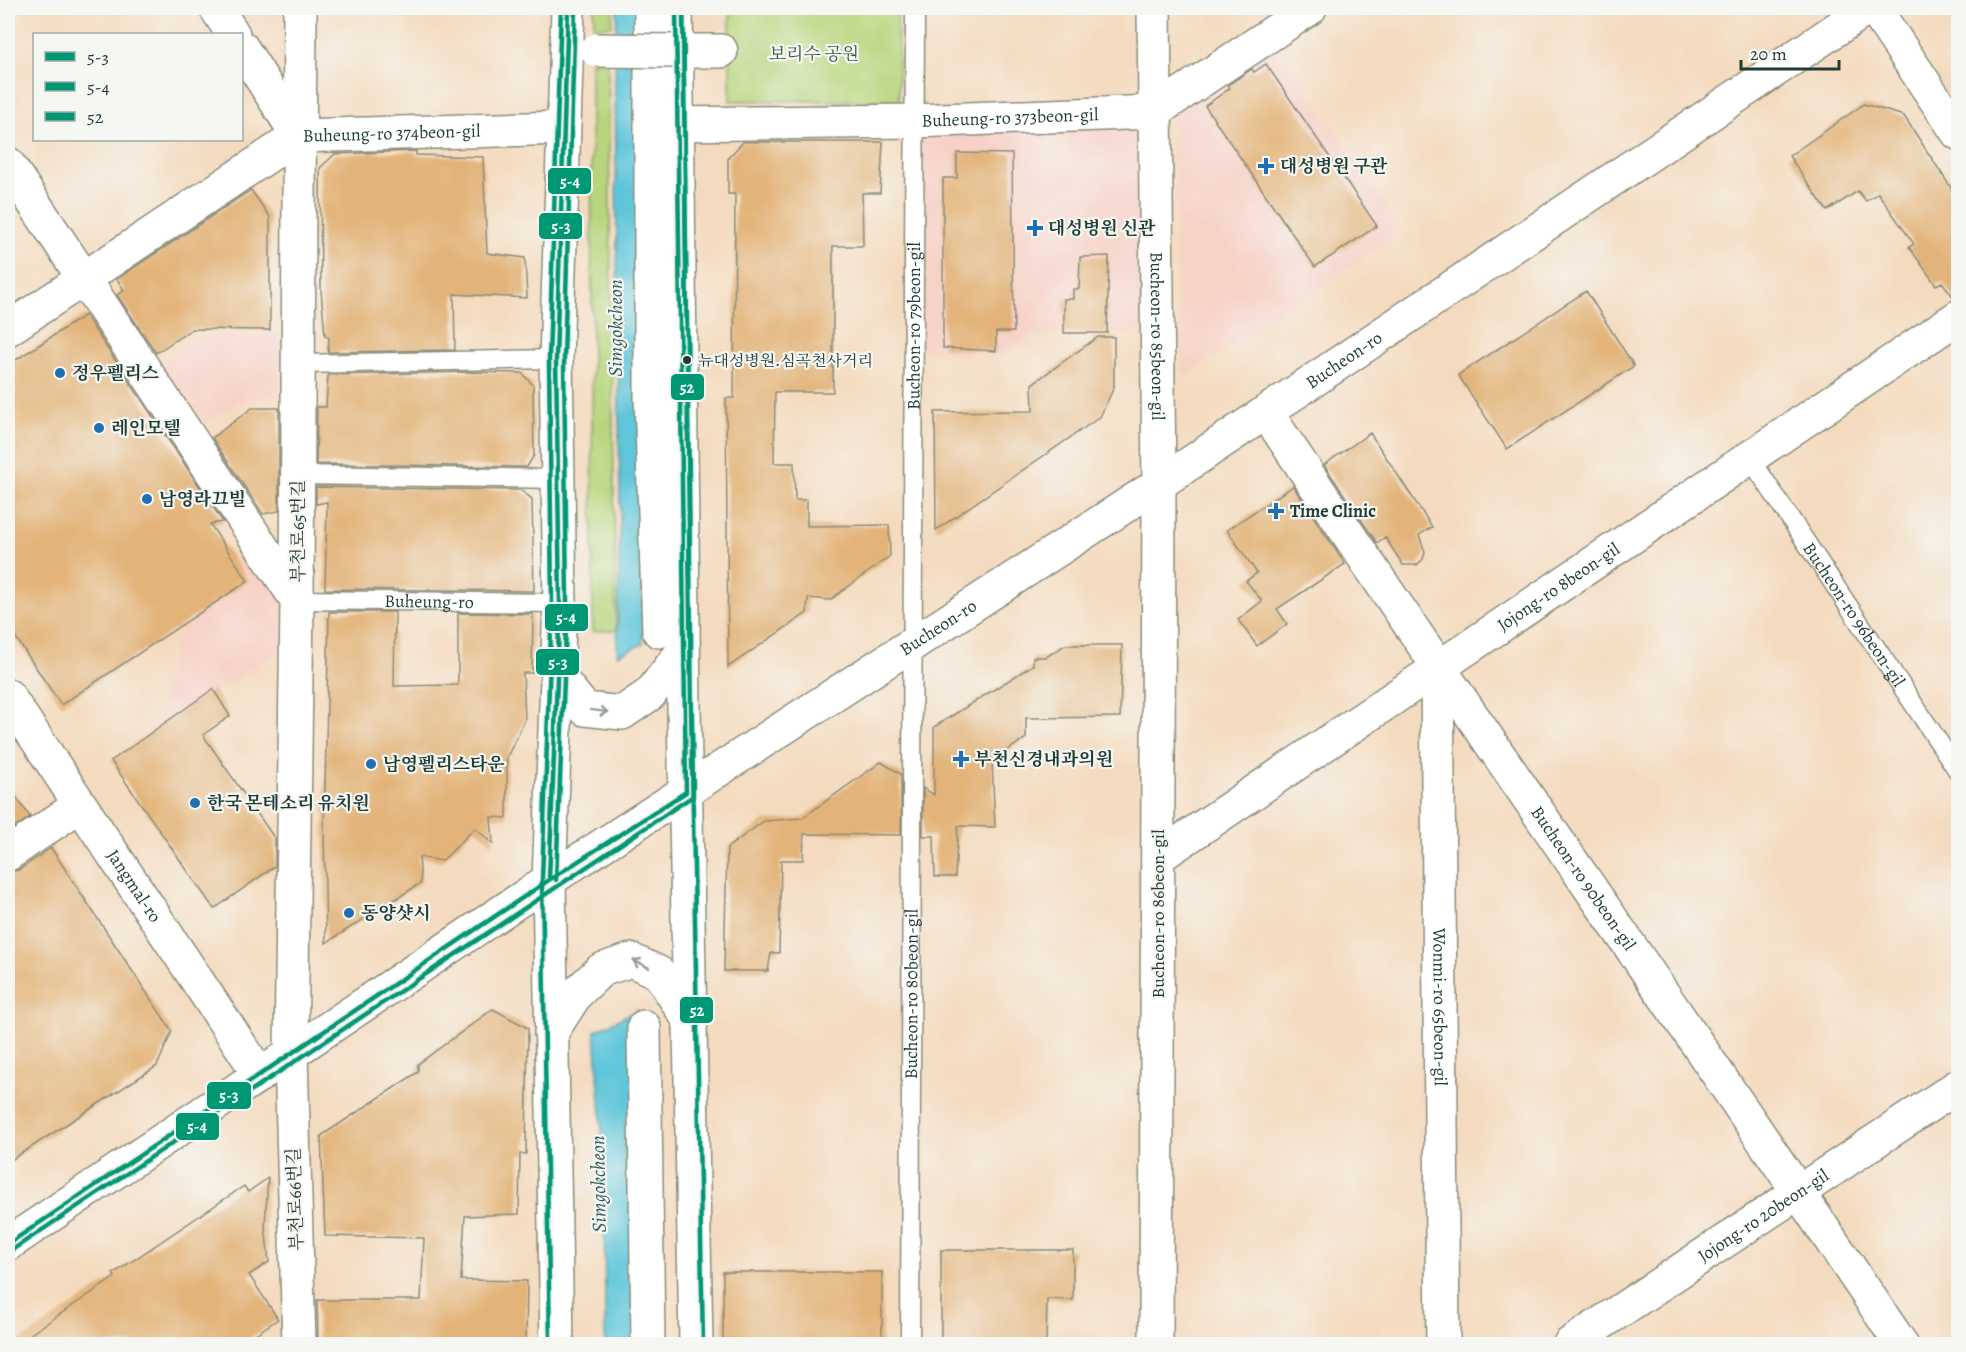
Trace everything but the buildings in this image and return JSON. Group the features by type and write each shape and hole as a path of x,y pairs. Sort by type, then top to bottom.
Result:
{"street":[{"path":"216,8 232,33"},
{"name":"부천로65번길","path":"291,1054 297,600 300,8"},
{"path":"557,1344 549,880 560,603 556,359 563,128 582,49 568,8"},
{"path":"651,8 651,396 686,792 696,1344"},
{"path":"557,675 585,709 622,714 650,693 671,641 677,124 664,8"},
{"path":"670,51 676,8"},
{"name":"Bucheon-ro 85beon-gil","path":"1154,8 1159,484"},
{"path":"1154,112 1310,8"},
{"name":"Bucheon-ro","path":"8,1244 549,880 1159,484 1868,8"},
{"path":"1874,8 1959,133"},
{"path":"582,49 721,51"},
{"path":"243,50 298,136"},
{"name":"Buheung-ro 373beon-gil","path":"677,124 915,121 1154,112"},
{"name":"Buheung-ro 374beon-gil","path":"8,329 298,136 563,128"},
{"path":"8,164 297,600"},
{"name":"Jojong-ro 8beon-gil","path":"1158,857 1959,317"},
{"name":"Bucheon-ro 90beon-gil","path":"1266,412 1437,668 1798,1191 1900,1344"},
{"name":"Bucheon-ro 86beon-gil","path":"1156,1344 1159,484"},
{"name":"Wonmi-ro 65beon-gil","path":"1437,668 1443,1344"},
{"name":"Jangmal-ro","path":"8,696 260,1075"},
{"path":"8,854 80,805"},
{"path":"551,1033 576,994 601,970 631,960 659,973 691,1023"},
{"path":"644,1027 648,1344"},
{"name":"부천로66번길","path":"291,1054 299,1344"},
{"name":"Jojong-ro 20beon-gil","path":"1570,1344 1959,1086"}],"lane":[{"name":"Bucheon-ro 79beon-gil","path":"913,644 915,8"},
{"path":"298,364 556,359"},
{"name":"Bucheon-ro 96beon-gil","path":"1749,458 1959,771"},
{"path":"298,475 558,479"},
{"name":"Buheung-ro","path":"297,600 560,603"},
{"name":"Bucheon-ro 80beon-gil","path":"910,1344 913,644"}],"shaded area":[{"name":"대성병원 구관","path":"1271,34 1402,232 1183,377 1171,101"},
{"name":"대성병원 신관","path":"1154,112 1157,334 1034,335 1002,356 914,349 915,121"},
{"path":"231,334 280,334 279,396 240,401 204,425 160,364 196,339"},
{"path":"249,550 281,599 282,649 152,733 179,630 248,581 234,559"}],"green space":[{"path":"594,8 613,8 612,26 594,27"},
{"name":"보리수 공원","path":"730,8 897,8 899,101 730,101"},
{"path":"591,61 608,63 616,630 593,632"}],"water":[{"path":"617,8 643,8 643,644 617,655 620,513 615,82"},
{"path":"637,1010 644,1124 643,1344 605,1344 604,1160 595,1031"}],"transit line":[{"name":"52","path":"550,1344 542,880 552,603 549,359 561,8"},
{"name":"5-3","path":"549,880 560,603 556,359 568,8"},
{"name":"5-4","path":"556,880 567,603 564,359 575,8"},
{"name":"5-3","path":"8,1244 549,880 686,792 676,8"},
{"name":"5-4","path":"12,1250 693,796 683,8"},
{"name":"52","path":"683,8 691,709 703,1344"}],"place":[{"name":"대성병원 구관","path":"1266,166"},
{"name":"대성병원 신관","path":"1035,228"},
{"name":"뉴대성병원.심곡천사거리","path":"687,360"},
{"name":"정우펠리스","path":"60,373"},
{"name":"레인모텔","path":"99,428"},
{"name":"남영라끄빌","path":"147,499"},
{"name":"Time Clinic","path":"1276,511"},
{"name":"부천신경내과의원","path":"961,759"},
{"name":"남영펠리스타운","path":"371,764"},
{"name":"한국 몬테소리 유치원","path":"195,803"},
{"name":"동양샷시","path":"349,913"}],"water label":[{"name":"Simgokcheon","path":"615,328"},
{"name":"Simgokcheon","path":"598,1184"}]}
